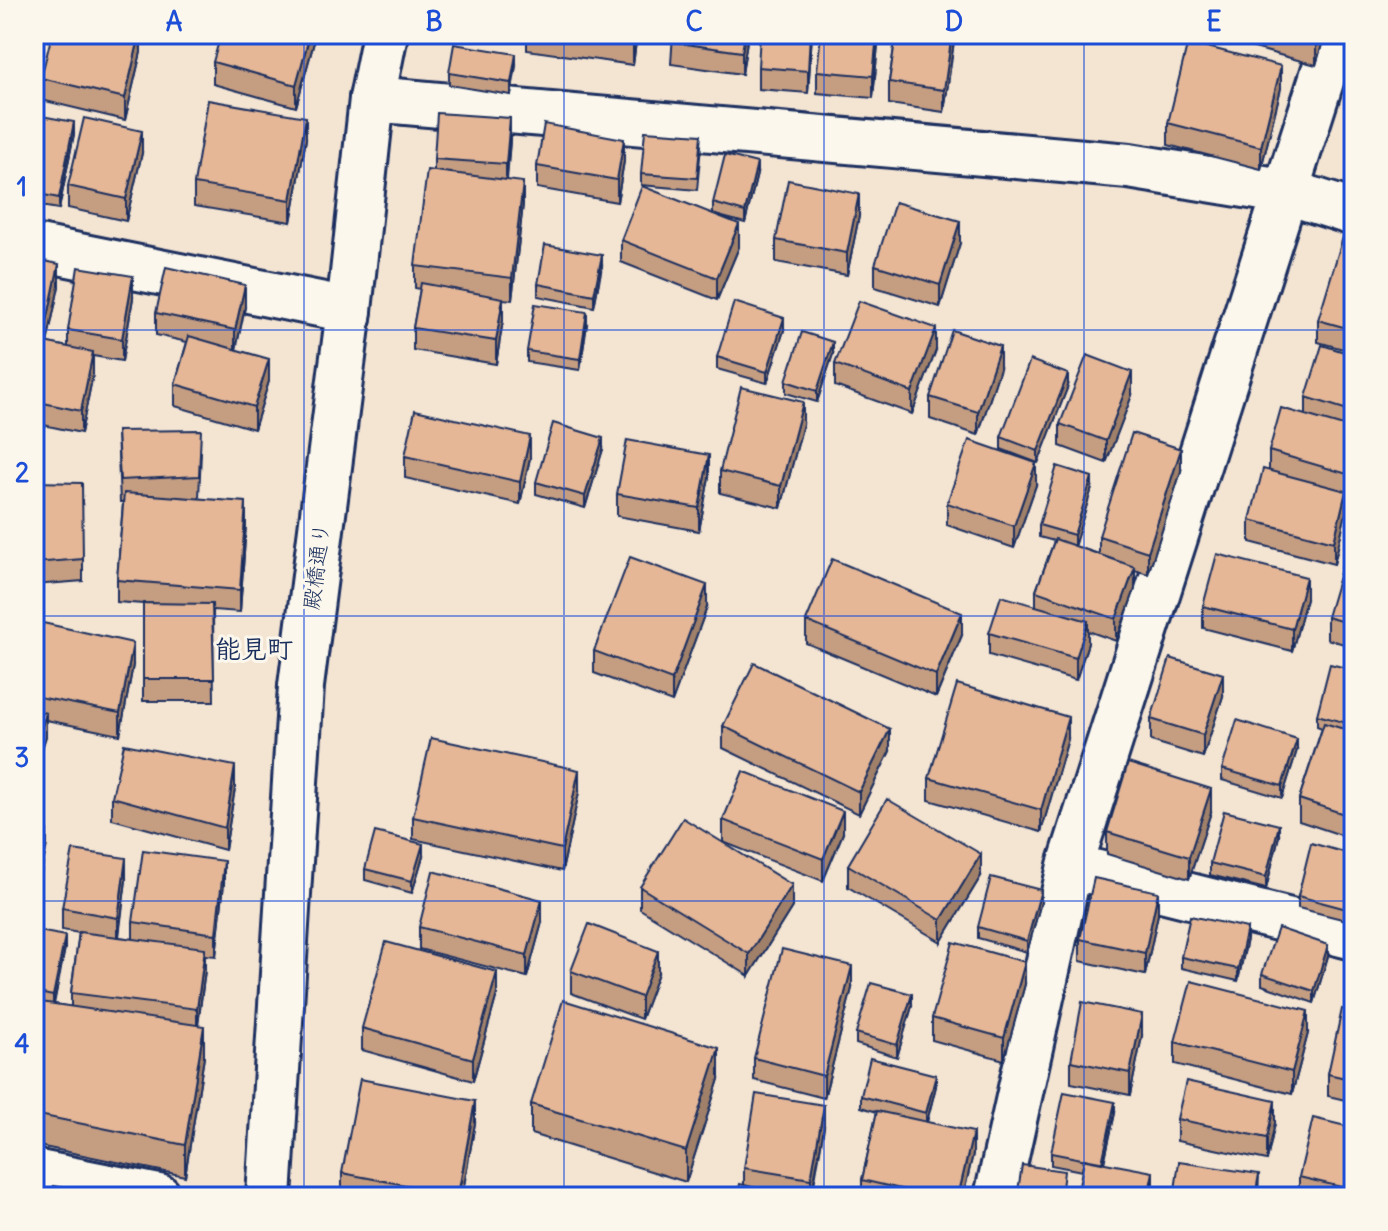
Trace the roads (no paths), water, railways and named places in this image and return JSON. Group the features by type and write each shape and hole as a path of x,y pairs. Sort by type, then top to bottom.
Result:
{"street":[{"name":"殿橋通り","path":"269,1197 301,686 349,310 372,99 385,34"},
{"path":"997,1197 1070,866 1336,34"},
{"path":"372,99 1129,166 1288,192 1354,213"},
{"path":"34,247 349,310"},
{"path":"1070,866 1354,937"},
{"path":"34,1172 159,1197"}],"district":[{"name":"能見町","path":"254,648"}]}
